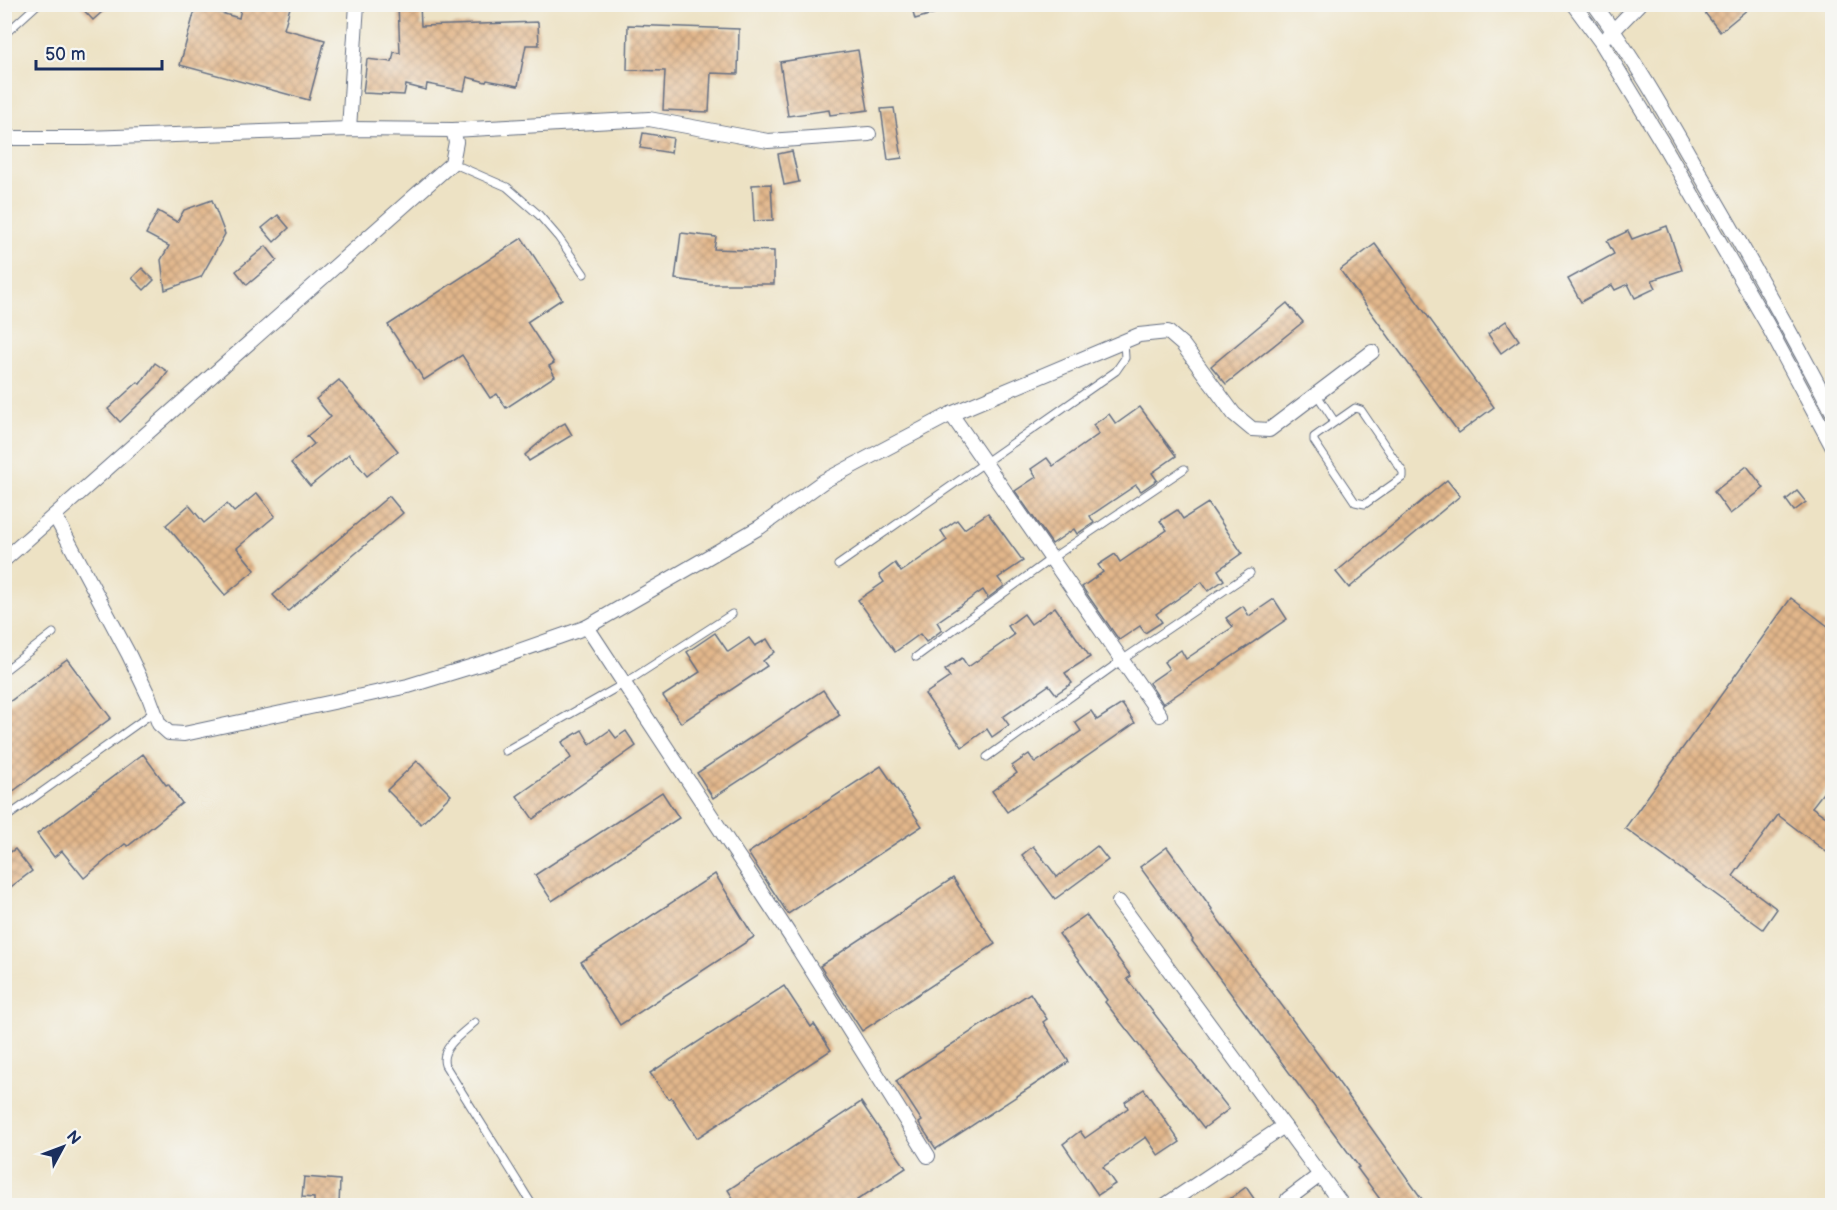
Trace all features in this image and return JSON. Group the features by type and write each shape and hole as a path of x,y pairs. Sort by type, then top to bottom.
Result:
{"street":[{"path":"349,129 357,4"},
{"path":"1573,4 1601,42 1663,144 1767,324 1833,446"},
{"path":"1594,4 1614,31 1678,135 1783,316 1833,411"},
{"path":"1601,42 1639,4"},
{"path":"4,138 87,138 349,129 453,130 650,119 768,141 869,134"},
{"path":"4,560 452,163 456,142 453,130"},
{"path":"55,516 129,655 159,724 168,733 184,734 408,686 494,660 587,627 760,527 824,481 951,414 1139,336 1168,332 1183,345 1233,414 1252,429 1269,430 1372,352"},
{"path":"951,414 1160,715"},
{"path":"587,627 790,937 928,1156"},
{"path":"1119,902 1343,1206"},
{"path":"1164,1206 1284,1126"},
{"path":"1286,1206 1288,1199 1320,1175"}],"lane":[{"path":"4,35 38,4"},
{"path":"452,163 507,187 539,215 584,274"},
{"path":"838,565 1116,371 1125,358 1124,342"},
{"path":"1317,395 1335,422"},
{"path":"1355,408 1361,410 1403,472 1403,477 1365,504 1355,502 1314,439 1316,435 1335,422 1355,408"},
{"path":"916,657 1052,558 1184,469"},
{"path":"987,757 1122,660 1250,573"},
{"path":"505,751 625,683 732,614"},
{"path":"4,671 53,633"},
{"path":"4,819 154,712"},
{"path":"475,1022 445,1050 443,1058 445,1065 533,1206"}],"building":[{"path":"78,4 111,4 93,20"},
{"path":"242,4 291,4 284,29 325,40 309,100 180,65 196,6 239,18"},
{"path":"398,4 420,4 421,26 538,22 539,45 526,45 518,86 467,77 464,91 427,84 426,90 406,85 404,95 363,93 367,59 392,62 394,52 400,53"},
{"path":"911,4 952,4 953,8 915,19"},
{"path":"1698,4 1754,4 1720,32"},
{"path":"628,25 739,29 738,74 711,73 709,112 663,110 665,71 627,70"},
{"path":"858,50 868,110 830,115 829,110 788,116 780,62"},
{"path":"894,108 902,158 888,160 881,109"},
{"path":"643,133 673,138 671,153 640,148"},
{"path":"792,151 799,182 784,185 778,154"},
{"path":"771,184 773,220 754,221 752,185"},
{"path":"212,200 225,234 201,277 165,290 161,260 169,246 146,234 158,211 177,222 184,210"},
{"path":"278,215 289,228 274,242 262,228"},
{"path":"1667,226 1682,270 1652,280 1656,288 1635,298 1628,284 1615,290 1612,285 1581,302 1568,279 1614,254 1607,241 1628,231 1632,239"},
{"path":"681,233 716,237 714,249 774,251 774,284 710,284 675,279"},
{"path":"522,238 562,299 527,322 554,363 549,366 555,376 506,408 497,394 490,398 462,355 424,380 388,325"},
{"path":"1375,244 1494,407 1459,433 1340,270"},
{"path":"266,246 277,260 247,285 236,271"},
{"path":"142,268 154,280 144,290 132,278"},
{"path":"1287,303 1303,322 1226,384 1211,366"},
{"path":"1506,321 1519,340 1501,353 1488,334"},
{"path":"155,363 168,372 157,387 120,422 108,409 138,382 140,384"},
{"path":"339,380 398,451 367,476 349,454 310,486 291,463 314,444 307,436 331,417 316,399"},
{"path":"1140,407 1176,456 1152,473 1157,480 1141,491 1136,485 1090,516 1094,523 1077,534 1074,529 1052,544 1015,491 1036,477 1031,469 1047,458 1053,466 1099,434 1093,425 1109,414 1116,424"},
{"path":"565,423 572,435 529,461 525,455"},
{"path":"1747,466 1764,488 1730,514 1714,492"},
{"path":"1447,480 1460,496 1349,588 1336,572"},
{"path":"1797,491 1806,502 1794,511 1786,500"},
{"path":"257,493 275,516 237,548 255,570 225,595 166,525 189,505 204,523 227,504 234,512"},
{"path":"389,496 403,513 288,611 273,595"},
{"path":"1208,503 1242,553 1218,570 1224,580 1208,591 1202,582 1156,614 1162,622 1145,633 1140,626 1119,640 1082,587 1103,572 1098,565 1115,554 1120,562 1167,530 1160,521 1177,510 1183,519"},
{"path":"988,513 1023,561 998,578 1004,586 988,598 983,590 937,622 942,630 926,642 920,634 895,652 858,600 884,582 879,575 895,563 901,572 947,540 941,531 957,520 964,529"},
{"path":"1791,598 1833,630 1833,780 1812,807 1833,822 1833,857 1778,815 1733,876 1777,909 1763,929 1625,828"},
{"path":"1274,599 1287,619 1163,704 1149,683 1169,669 1164,662 1181,650 1186,659 1233,627 1226,618 1243,606 1249,616"},
{"path":"1055,607 1090,657 1065,673 1072,683 1056,694 1049,685 1003,717 1009,725 992,737 987,729 962,747 925,694 950,677 945,670 962,658 968,667 1014,635 1008,626 1024,614 1031,624"},
{"path":"715,633 728,652 749,638 755,646 767,639 775,652 763,661 767,666 681,723 663,696 700,672 687,652"},
{"path":"67,659 111,718 4,798 4,706"},
{"path":"823,690 840,715 713,798 697,773"},
{"path":"1122,704 1135,723 1007,812 992,791 1017,773 1012,766 1029,754 1035,763 1081,731 1075,722 1091,711 1097,720"},
{"path":"582,730 590,744 610,730 616,738 626,731 636,746 533,819 517,796 571,758 562,742"},
{"path":"143,754 182,803 128,846 125,844 84,878 62,851 54,857 37,834"},
{"path":"417,761 451,795 421,824 387,790"},
{"path":"881,766 922,826 788,914 748,853"},
{"path":"662,792 679,818 552,901 535,875"},
{"path":"1033,846 1057,877 1097,846 1108,860 1055,899 1022,855"},
{"path":"1167,847 1427,1206 1385,1206 1357,1168 1359,1167 1192,941 1140,867"},
{"path":"15,849 32,871 4,892 4,856"},
{"path":"715,874 754,937 620,1025 581,962"},
{"path":"953,878 995,944 862,1031 820,966"},
{"path":"1086,915 1131,976 1127,979 1229,1109 1204,1128 1105,1002 1107,1000 1059,934"},
{"path":"784,986 811,1027 814,1024 831,1050 697,1138 671,1097 668,1099 650,1073"},
{"path":"1030,993 1047,1019 1043,1022 1069,1062 936,1149 919,1123 922,1121 896,1081"},
{"path":"1144,1089 1180,1142 1159,1156 1146,1137 1103,1167 1115,1184 1098,1195 1063,1144 1080,1131 1085,1138 1128,1108 1125,1102"},
{"path":"861,1102 906,1168 857,1200 861,1206 738,1206 728,1190"},
{"path":"304,1177 340,1180 339,1206 314,1206 314,1198 302,1197"},
{"path":"1246,1187 1259,1206 1220,1206"}]}
